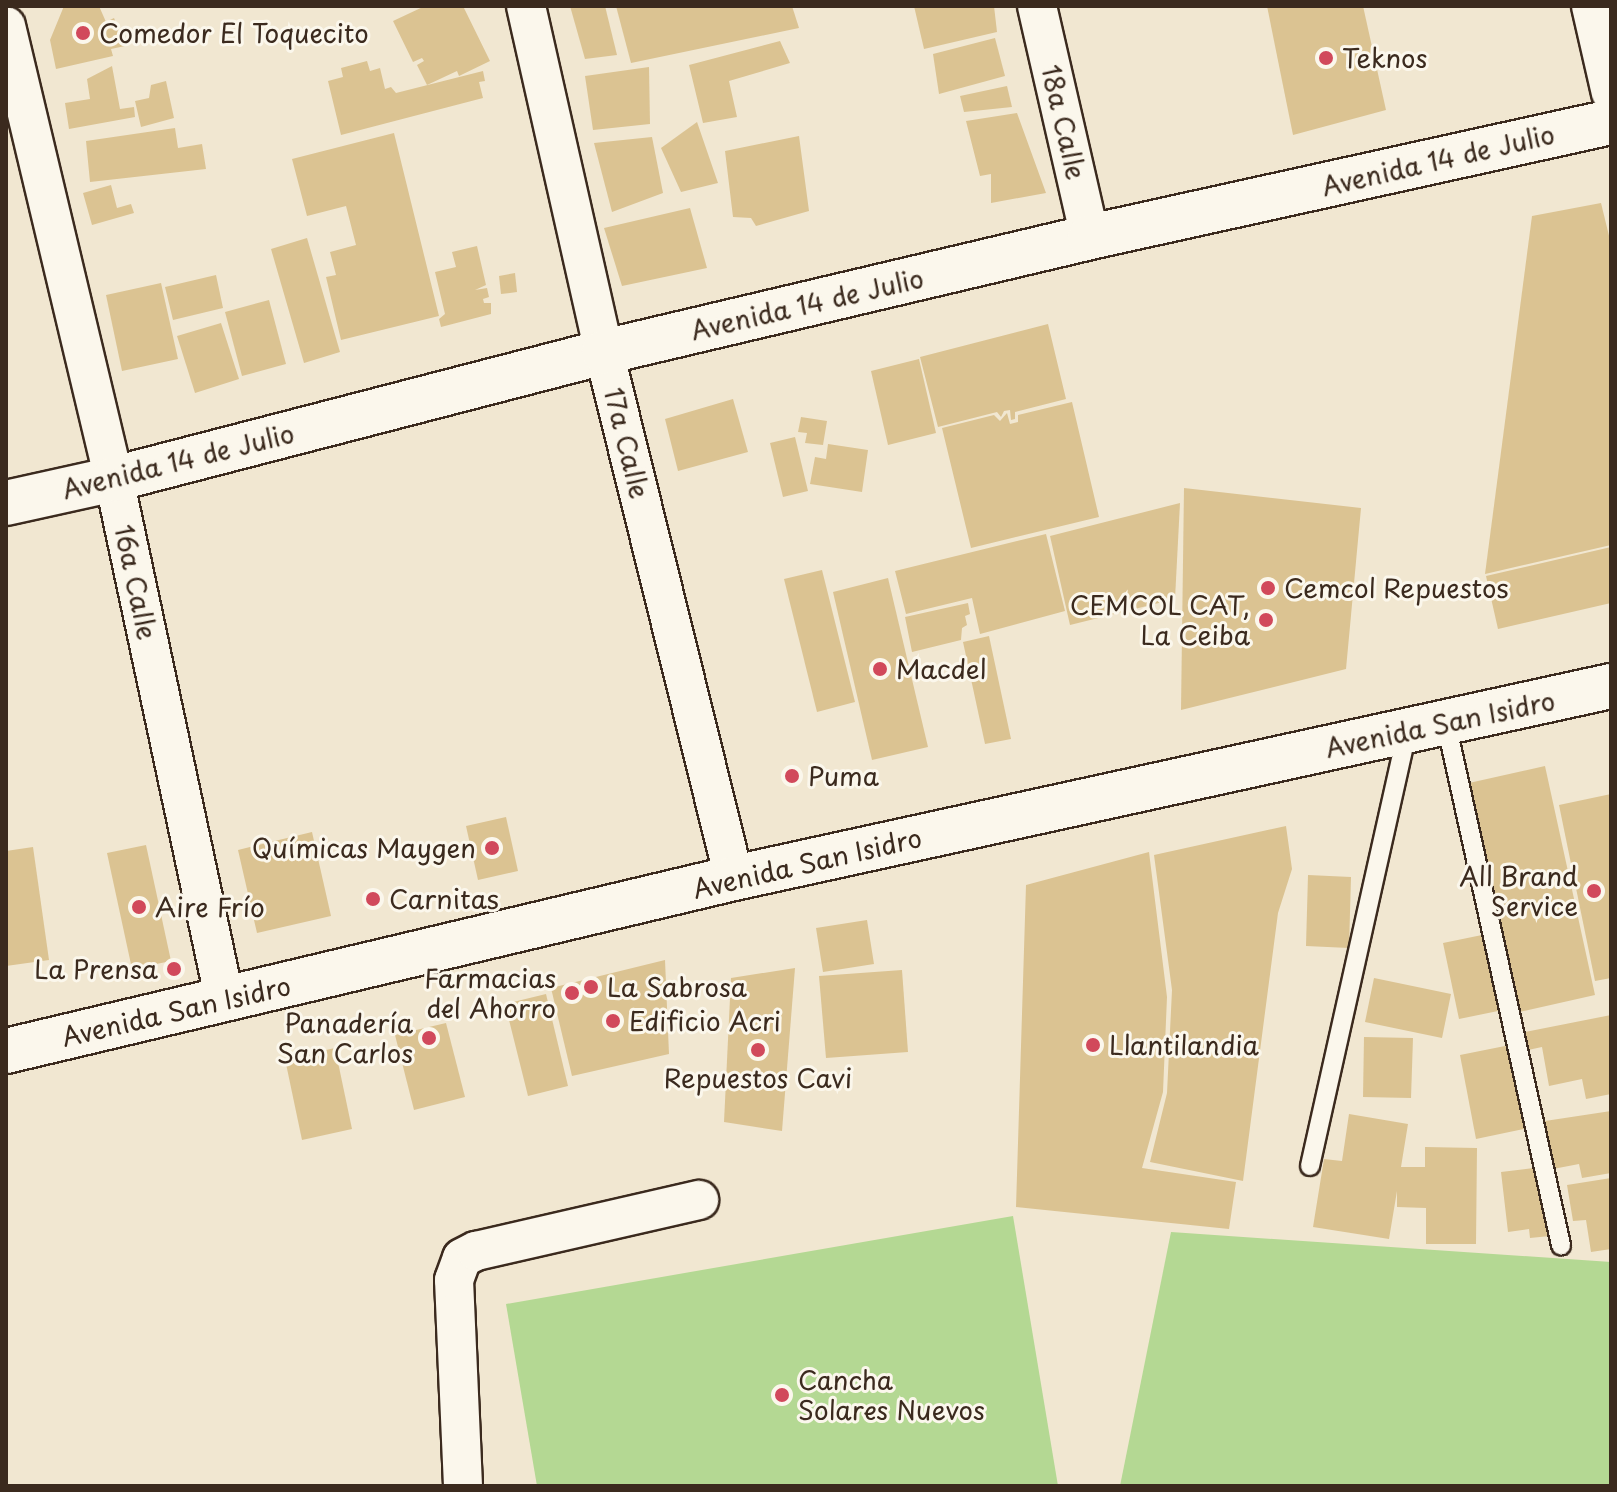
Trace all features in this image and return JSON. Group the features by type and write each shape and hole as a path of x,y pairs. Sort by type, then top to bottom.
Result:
{"street":[{"name":"17a Calle","path":"526,6 604,352 734,878"},
{"name":"18a Calle","path":"1037,6 1090,237"},
{"path":"1591,6 1611,93"},
{"name":"16a Calle","path":"6,26 114,479 225,1001"},
{"name":"Avenida 14 de Julio","path":"6,503 114,479 604,352 1090,237 1611,122"},
{"name":"Avenida San Isidro","path":"6,1051 734,878 1611,686"},
{"path":"463,1486 454,1280 462,1258 476,1251 699,1200"}],"lane":[{"path":"1310,1166 1427,727"},
{"path":"1427,727 1561,1245"}],"green space":[{"name":"Cancha Solares Nuevos","path":"1013,1216 1058,1486 537,1486 506,1304"},
{"path":"1171,1232 1611,1262 1611,1486 1120,1486"}],"building":[{"path":"64,6 99,6 106,22 114,18 116,23 112,25 121,30 125,46 111,49 113,56 56,69 50,40"},
{"path":"425,6 463,6 490,61 459,76 457,71 427,85 417,65 424,61 422,58 413,62 393,21"},
{"path":"570,6 605,6 617,55 585,59"},
{"path":"616,6 792,6 799,28 631,63"},
{"path":"914,6 994,6 997,32 924,49"},
{"name":"Teknos","path":"1267,6 1363,6 1386,110 1293,135"},
{"path":"995,38 1005,76 939,94 933,54"},
{"path":"780,41 790,63 729,81 737,117 703,123 689,65"},
{"path":"367,61 370,71 380,68 385,89 391,87 396,93 483,71 485,81 479,82 483,98 341,135 328,81 343,77 341,68"},
{"path":"112,66 120,109 134,107 135,117 69,129 65,103 90,99 87,79"},
{"path":"649,67 650,124 593,130 585,76"},
{"path":"166,81 174,118 141,127 135,101 149,98 151,85"},
{"path":"1007,86 1012,107 964,112 960,96"},
{"path":"1017,113 1046,193 991,203 991,174 980,176 966,121"},
{"path":"697,122 718,183 681,192 661,148"},
{"path":"175,128 178,148 202,144 206,169 90,182 86,141"},
{"path":"394,133 439,316 341,340 326,277 336,275 330,252 356,245 346,206 307,216 292,159"},
{"path":"799,136 809,211 756,226 751,218 733,217 725,151"},
{"path":"652,137 663,193 612,212 594,143"},
{"path":"111,185 117,208 131,204 134,213 92,225 83,193"},
{"path":"1601,203 1611,244 1611,545 1485,574 1532,216"},
{"path":"690,208 707,268 622,286 604,228"},
{"path":"307,238 340,352 304,363 271,249"},
{"path":"477,246 486,285 475,290 487,288 489,297 483,299 484,303 491,303 491,314 441,327 439,319 445,314 435,272 456,267 452,252"},
{"path":"515,273 517,292 501,294 499,276"},
{"path":"216,275 223,308 173,320 165,287"},
{"path":"161,283 178,359 122,371 106,295"},
{"path":"269,300 286,364 242,376 225,312"},
{"path":"221,323 239,379 195,393 177,336"},
{"path":"1048,324 1066,399 1015,412 1015,419 1011,420 1010,410 1004,411 1001,417 997,412 938,427 920,357"},
{"path":"919,359 936,433 888,445 871,371"},
{"path":"733,399 748,452 678,471 665,419"},
{"path":"1072,402 1099,517 971,548 942,428 994,415 1000,421 1007,413 1010,424 1018,422 1018,415"},
{"path":"801,417 827,421 823,445 805,443 807,433 798,432"},
{"path":"795,437 808,491 783,497 770,443"},
{"path":"828,444 868,450 862,492 810,484 815,457 826,459"},
{"name":"Cemcol Repuestos","path":"1184,488 1361,508 1346,669 1181,710"},
{"path":"1180,503 1175,599 1070,625 1050,536"},
{"path":"1046,534 1065,611 980,634 972,598 906,614 895,571"},
{"path":"1611,547 1611,603 1498,629 1486,576"},
{"path":"822,570 855,702 817,712 784,579"},
{"name":"Macdel","path":"888,578 928,747 872,760 833,592"},
{"path":"968,603 970,614 965,616 967,625 962,628 961,640 912,652 905,617"},
{"path":"989,636 1011,739 985,744 963,642"},
{"path":"1545,766 1595,995 1519,1012 1469,783"},
{"name":"All Brand Service","path":"1611,794 1611,978 1595,981 1559,805"},
{"name":"Químicas Maygen","path":"506,817 518,871 478,880 466,826"},
{"path":"1286,826 1292,869 1278,913 1243,1181 1150,1162 1167,1093 1172,990 1154,855"},
{"path":"312,832 331,916 257,933 238,850"},
{"name":"Aire Frío","path":"146,845 171,961 132,969 107,853"},
{"path":"33,847 49,960 6,966 6,851"},
{"name":"Llantilandia","path":"1149,852 1167,997 1163,1092 1142,1168 1236,1182 1229,1229 1016,1207 1026,885"},
{"path":"1308,875 1351,877 1349,948 1306,946"},
{"path":"867,920 874,964 823,972 816,928"},
{"path":"1482,935 1498,1011 1459,1019 1443,943"},
{"name":"Edificio Acri","path":"665,960 669,1054 572,1076 551,988"},
{"name":"Repuestos Cavi","path":"795,968 782,1131 724,1122 731,978"},
{"path":"902,970 908,1052 826,1058 819,976"},
{"path":"1374,978 1451,994 1442,1038 1365,1022"},
{"path":"546,994 568,1086 528,1096 505,1004"},
{"path":"1611,1015 1611,1094 1586,1099 1582,1079 1549,1086 1542,1047 1528,1050 1525,1032"},
{"path":"446,1023 465,1097 414,1110 395,1035"},
{"path":"1364,1037 1413,1038 1411,1098 1363,1097"},
{"path":"1515,1044 1533,1127 1476,1139 1460,1055"},
{"path":"335,1048 352,1129 302,1140 285,1059"},
{"path":"1611,1111 1611,1173 1582,1178 1579,1164 1553,1169 1545,1121"},
{"path":"1349,1114 1408,1124 1401,1167 1425,1167 1425,1147 1477,1148 1476,1244 1426,1244 1426,1208 1397,1207 1397,1191 1389,1239 1313,1227 1324,1159 1342,1161"},
{"path":"1541,1167 1550,1236 1530,1238 1529,1229 1508,1232 1501,1172"},
{"path":"1611,1178 1611,1249 1591,1252 1586,1220 1573,1221 1567,1185"}],"place":[{"name":"Comedor El Toquecito","path":"83,33"},
{"name":"Teknos","path":"1326,58"},
{"name":"Cemcol Repuestos","path":"1268,588"},
{"name":"CEMCOL CAT, La Ceiba","path":"1266,620"},
{"name":"Macdel","path":"880,669"},
{"name":"Puma","path":"792,776"},
{"name":"Químicas Maygen","path":"492,848"},
{"name":"All Brand Service","path":"1594,891"},
{"name":"Carnitas","path":"373,899"},
{"name":"Aire Frío","path":"139,907"},
{"name":"La Prensa","path":"174,969"},
{"name":"La Sabrosa","path":"591,987"},
{"name":"Farmacias del Ahorro","path":"572,993"},
{"name":"Edificio Acri","path":"613,1021"},
{"name":"Panadería San Carlos","path":"429,1038"},
{"name":"Llantilandia","path":"1093,1045"},
{"name":"Repuestos Cavi","path":"758,1050"},
{"name":"Cancha Solares Nuevos","path":"782,1395"}]}
